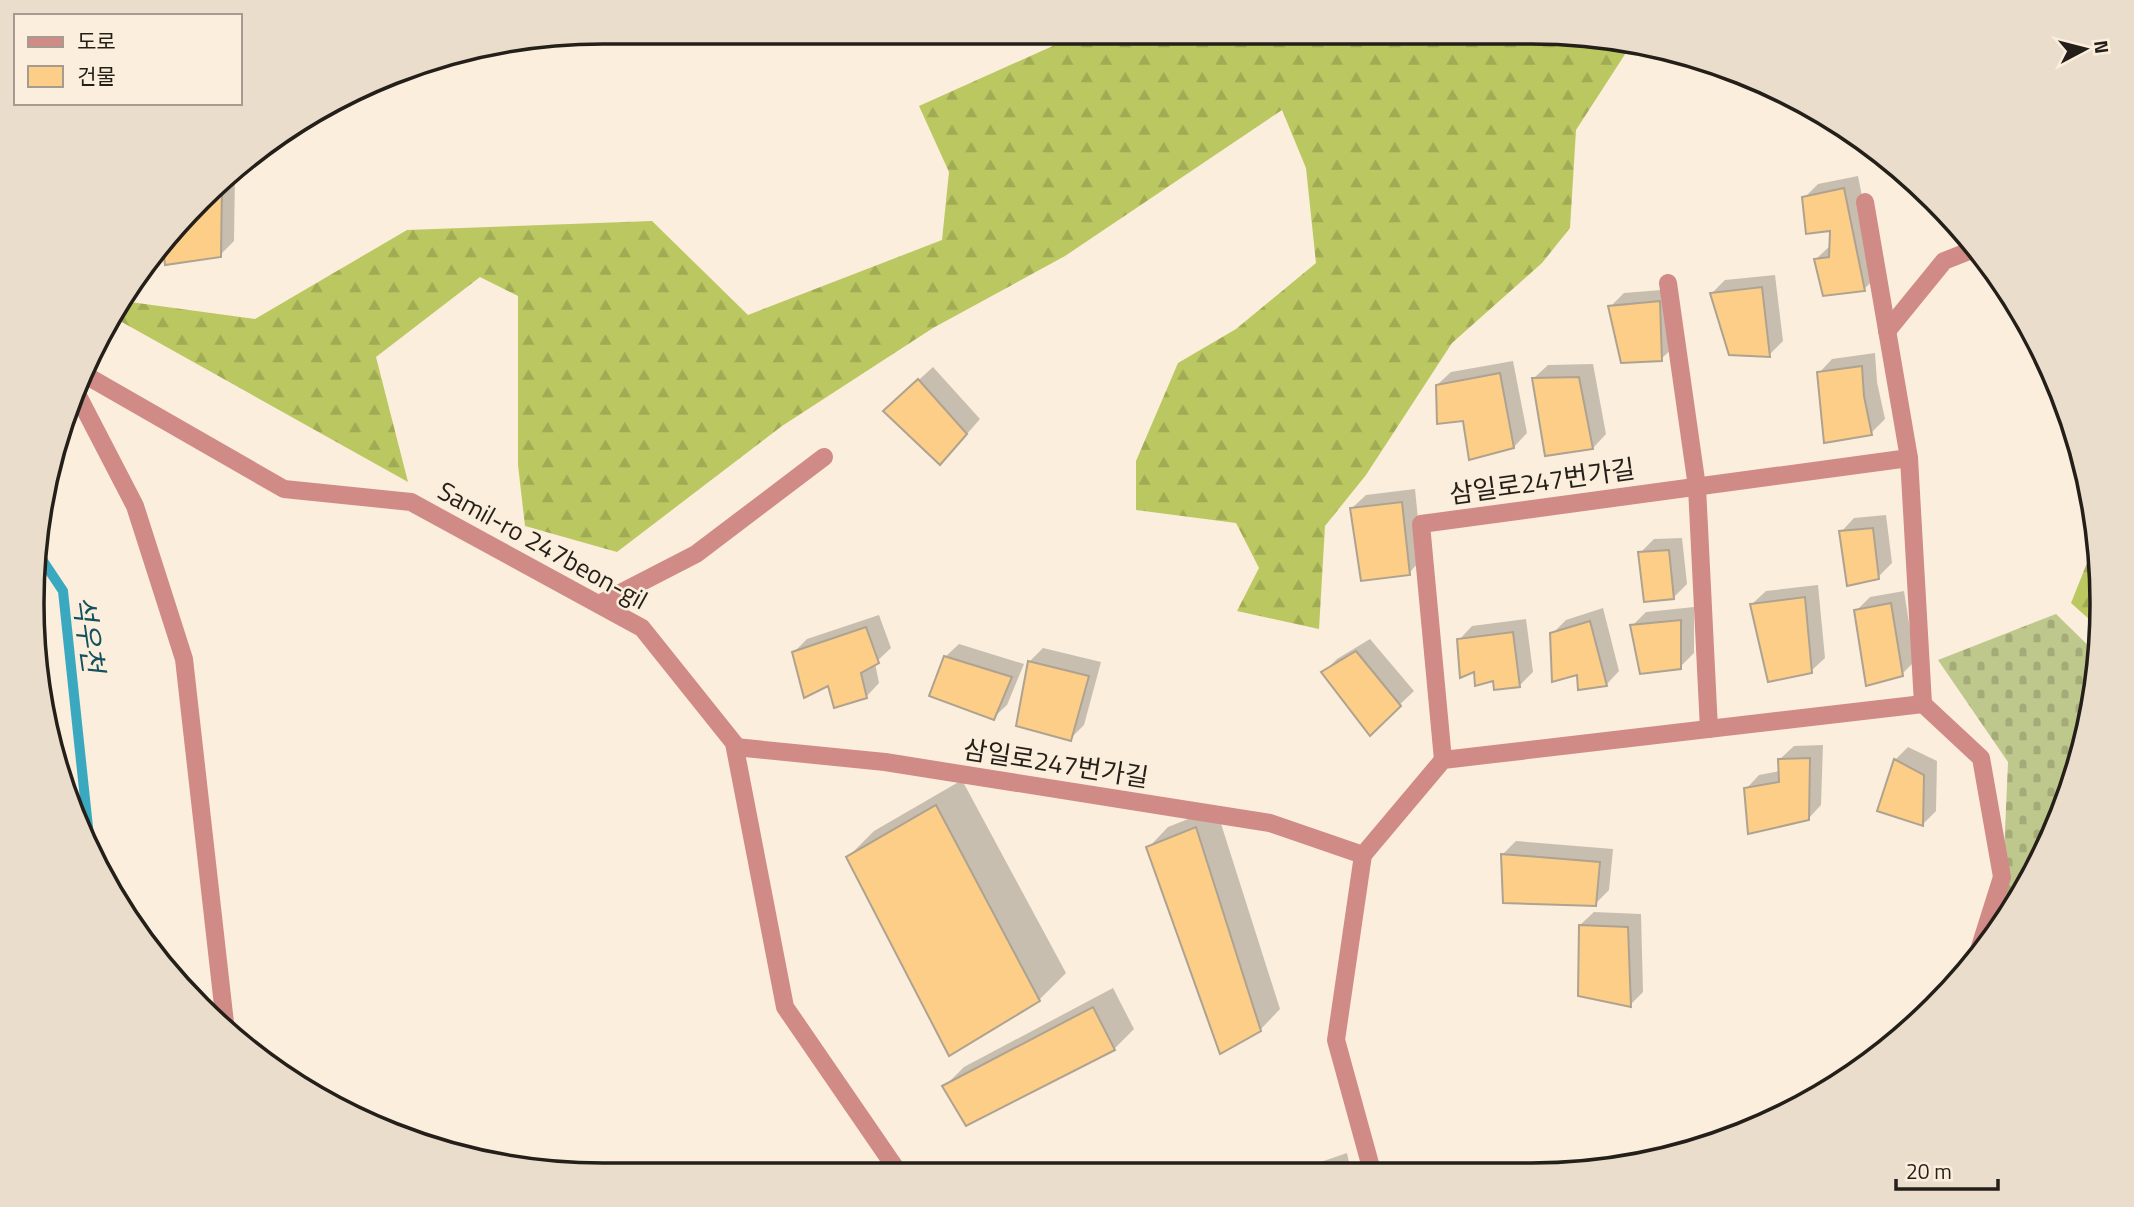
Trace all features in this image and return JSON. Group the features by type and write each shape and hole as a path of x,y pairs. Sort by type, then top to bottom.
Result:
{"street":[{"path":"1865,202 1909,457 1923,704 1981,758 2002,877 1986,929"},
{"path":"1887,331 1944,261 1966,252"},
{"path":"1668,283 1697,487 1709,729"},
{"name":"Samil-ro 247beon-gil","path":"91,378 284,489 411,502 642,628 735,747 785,1007 892,1163"},
{"path":"81,402 135,506 184,659 224,1014"},
{"path":"599,604 696,554 824,457"},
{"name":"삼일로247번가길","path":"1443,760 1421,524 1909,457"},
{"path":"1370,1163 1336,1040 1363,855 1443,760 1923,704"},
{"name":"삼일로247번가길","path":"735,747 885,762 1270,823 1363,855"}],"green space":[{"path":"1057,44 1530,44 1567,45 1626,53 1576,130 1570,228 1542,263 1452,343 1366,475 1325,526 1319,629 1237,611 1259,568 1236,523 1136,510 1136,461 1178,363 1236,329 1316,263 1306,168 1282,110 1065,256 933,328 782,426 617,552 525,526 518,465 518,296 480,277 376,357 408,482 121,321 132,302 255,319 407,230 652,221 748,315 942,240 949,172 919,106"},
{"path":"2088,560 2090,620 2071,603"},
{"path":"2056,614 2088,646 2079,713 2061,783 2033,851 2002,905 2008,762 1938,660"}],"building":[{"path":"1844,188 1865,291 1823,296 1814,259 1829,257 1830,231 1806,234 1802,197"},
{"path":"222,195 221,257 165,265 164,257"},
{"path":"1762,287 1770,357 1729,355 1710,293"},
{"path":"1660,301 1662,361 1621,363 1608,306"},
{"path":"1862,366 1864,396 1872,435 1824,443 1817,372"},
{"path":"1500,373 1514,448 1469,460 1463,421 1437,424 1436,385"},
{"path":"1579,377 1593,449 1545,456 1532,378"},
{"path":"918,379 967,434 940,465 883,411"},
{"path":"1402,502 1410,575 1361,581 1350,508"},
{"path":"1873,528 1879,579 1847,586 1839,531"},
{"path":"1669,550 1674,599 1644,602 1638,552"},
{"path":"1805,597 1812,673 1768,682 1750,604"},
{"path":"1891,603 1903,676 1866,686 1854,610"},
{"path":"1681,620 1681,669 1640,674 1630,625"},
{"path":"1590,621 1607,686 1578,690 1577,675 1552,682 1550,633"},
{"path":"866,627 879,663 861,673 867,698 834,708 828,686 804,698 792,652"},
{"path":"1513,632 1520,687 1494,690 1493,681 1475,686 1474,672 1460,678 1457,639"},
{"path":"1356,651 1401,706 1370,736 1321,672"},
{"path":"944,656 1012,677 994,720 929,696"},
{"path":"1028,661 1089,676 1071,741 1016,726"},
{"path":"1810,758 1809,820 1748,834 1744,788 1779,782 1778,759"},
{"path":"1894,759 1924,775 1923,826 1877,811"},
{"path":"936,805 1040,1001 949,1056 846,857"},
{"path":"1196,827 1261,1031 1220,1054 1146,847"},
{"path":"1501,854 1600,862 1596,906 1503,903"},
{"path":"1579,925 1628,927 1631,1007 1578,996"},
{"path":"1093,1007 1115,1050 966,1126 942,1086"}],"waterway":[{"name":"석우천","path":"45,564 63,591 87,821"}]}
